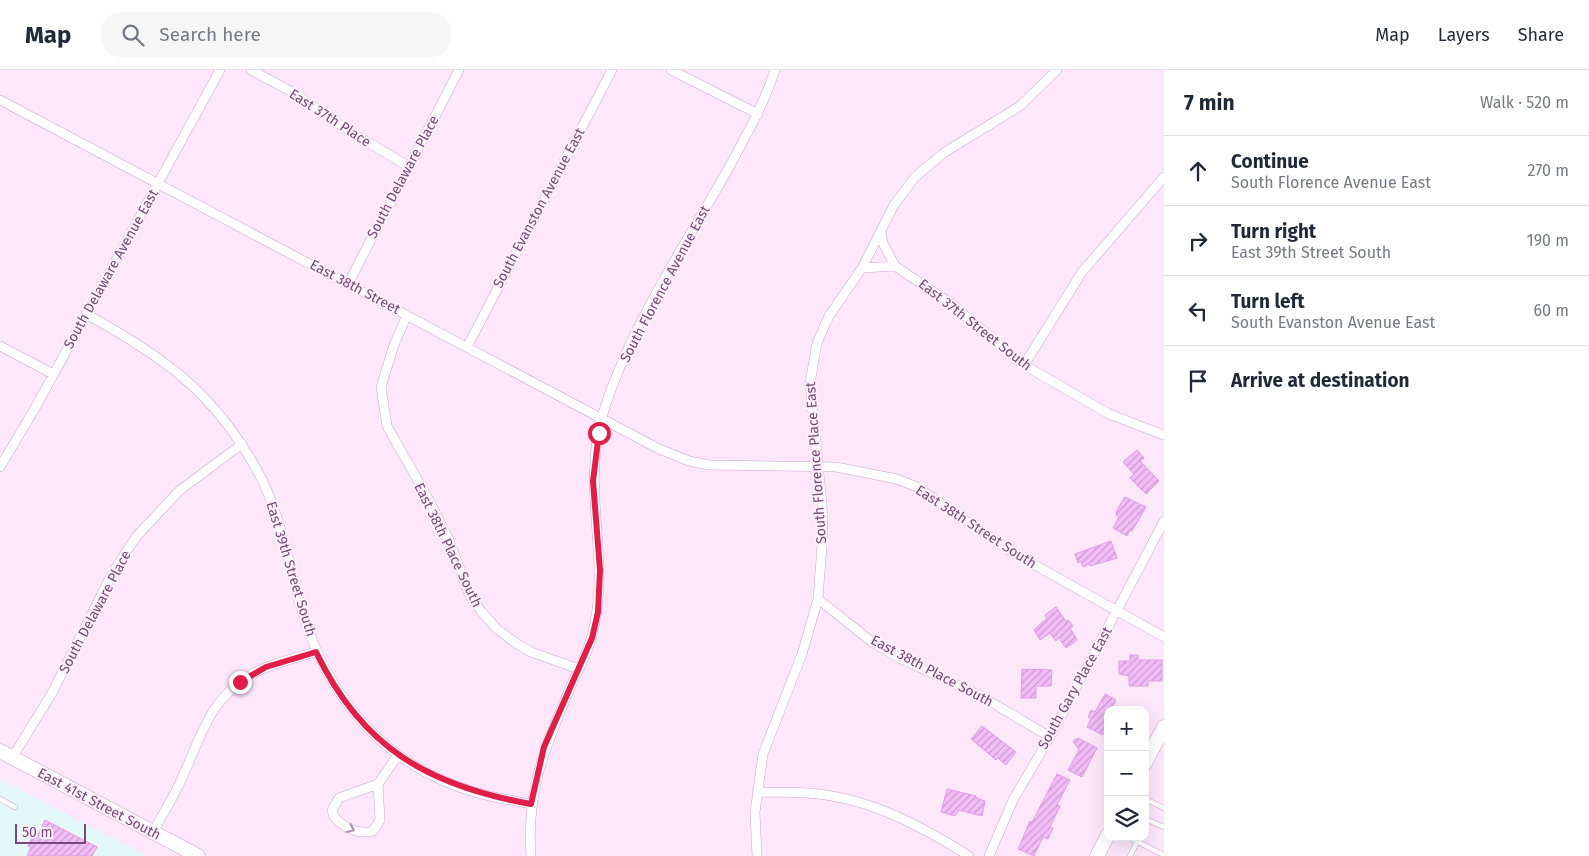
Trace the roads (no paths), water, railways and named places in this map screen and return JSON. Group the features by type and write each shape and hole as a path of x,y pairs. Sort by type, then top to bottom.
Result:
{"main road":[{"path":"1149,755 1164,727"},
{"name":"East 41st Street South","path":"6,755 198,856"},
{"path":"1097,856 1105,841"}],"street":[{"name":"South Delaware Avenue East","path":"0,467 220,70"},
{"name":"East 37th Place","path":"251,70 296,94 352,133 408,166"},
{"name":"South Delaware Place","path":"348,284 459,70"},
{"name":"South Evanston Avenue East","path":"467,347 612,70"},
{"path":"671,70 758,114"},
{"name":"South Florence Avenue East","path":"531,856 531,804 544,747 592,638 600,593 593,481 595,452 602,419 634,337 758,114 775,70"},
{"name":"South Florence Place East","path":"757,856 756,792 763,754 802,654 818,599 822,532 818,467 810,391 812,356 829,316 862,268 903,191 929,163 1020,106 1057,70"},
{"name":"East 38th Street","path":"0,100 674,456 713,465"},
{"path":"1024,365 1082,272 1164,177"},
{"name":"East 37th Street South","path":"881,232 883,243 895,266 952,305 1024,365 1109,414 1164,435"},
{"path":"862,268 895,266"},
{"name":"East 39th Street South","path":"86,314 144,346 166,363 210,402 242,444 260,474 274,509 305,620 316,652 336,688 369,730 398,755 427,773 452,785 496,798 531,804"},
{"name":"East 38th Place South","path":"407,315 394,345 381,387 382,404 390,433 430,502 449,540 469,594 481,612 514,642 531,652 579,669"},
{"path":"0,346 53,374"},
{"name":"South Delaware Place","path":"6,755 52,693 113,572 136,537 179,491 242,444"},
{"name":"East 38th Street South","path":"713,465 836,467 897,479 917,486 1015,554 1117,613 1164,637"},
{"name":"South Gary Place East","path":"989,856 1013,800 1050,737 1164,521"},
{"name":"East 38th Place South","path":"818,599 872,642 980,696 1050,737"},
{"path":"153,832 182,780 198,739 215,706 229,692 266,667 316,652"},
{"path":"378,784 380,820 373,831 358,832 349,829 334,817 332,810 339,798 378,784 398,755"},
{"path":"756,792 820,794 868,806 919,826 969,856"}],"lane":[{"path":"0,799 15,807"},
{"path":"1149,800 1164,808"},
{"path":"1149,821 1164,827"},
{"path":"1130,856 1137,842 1164,855"}]}
